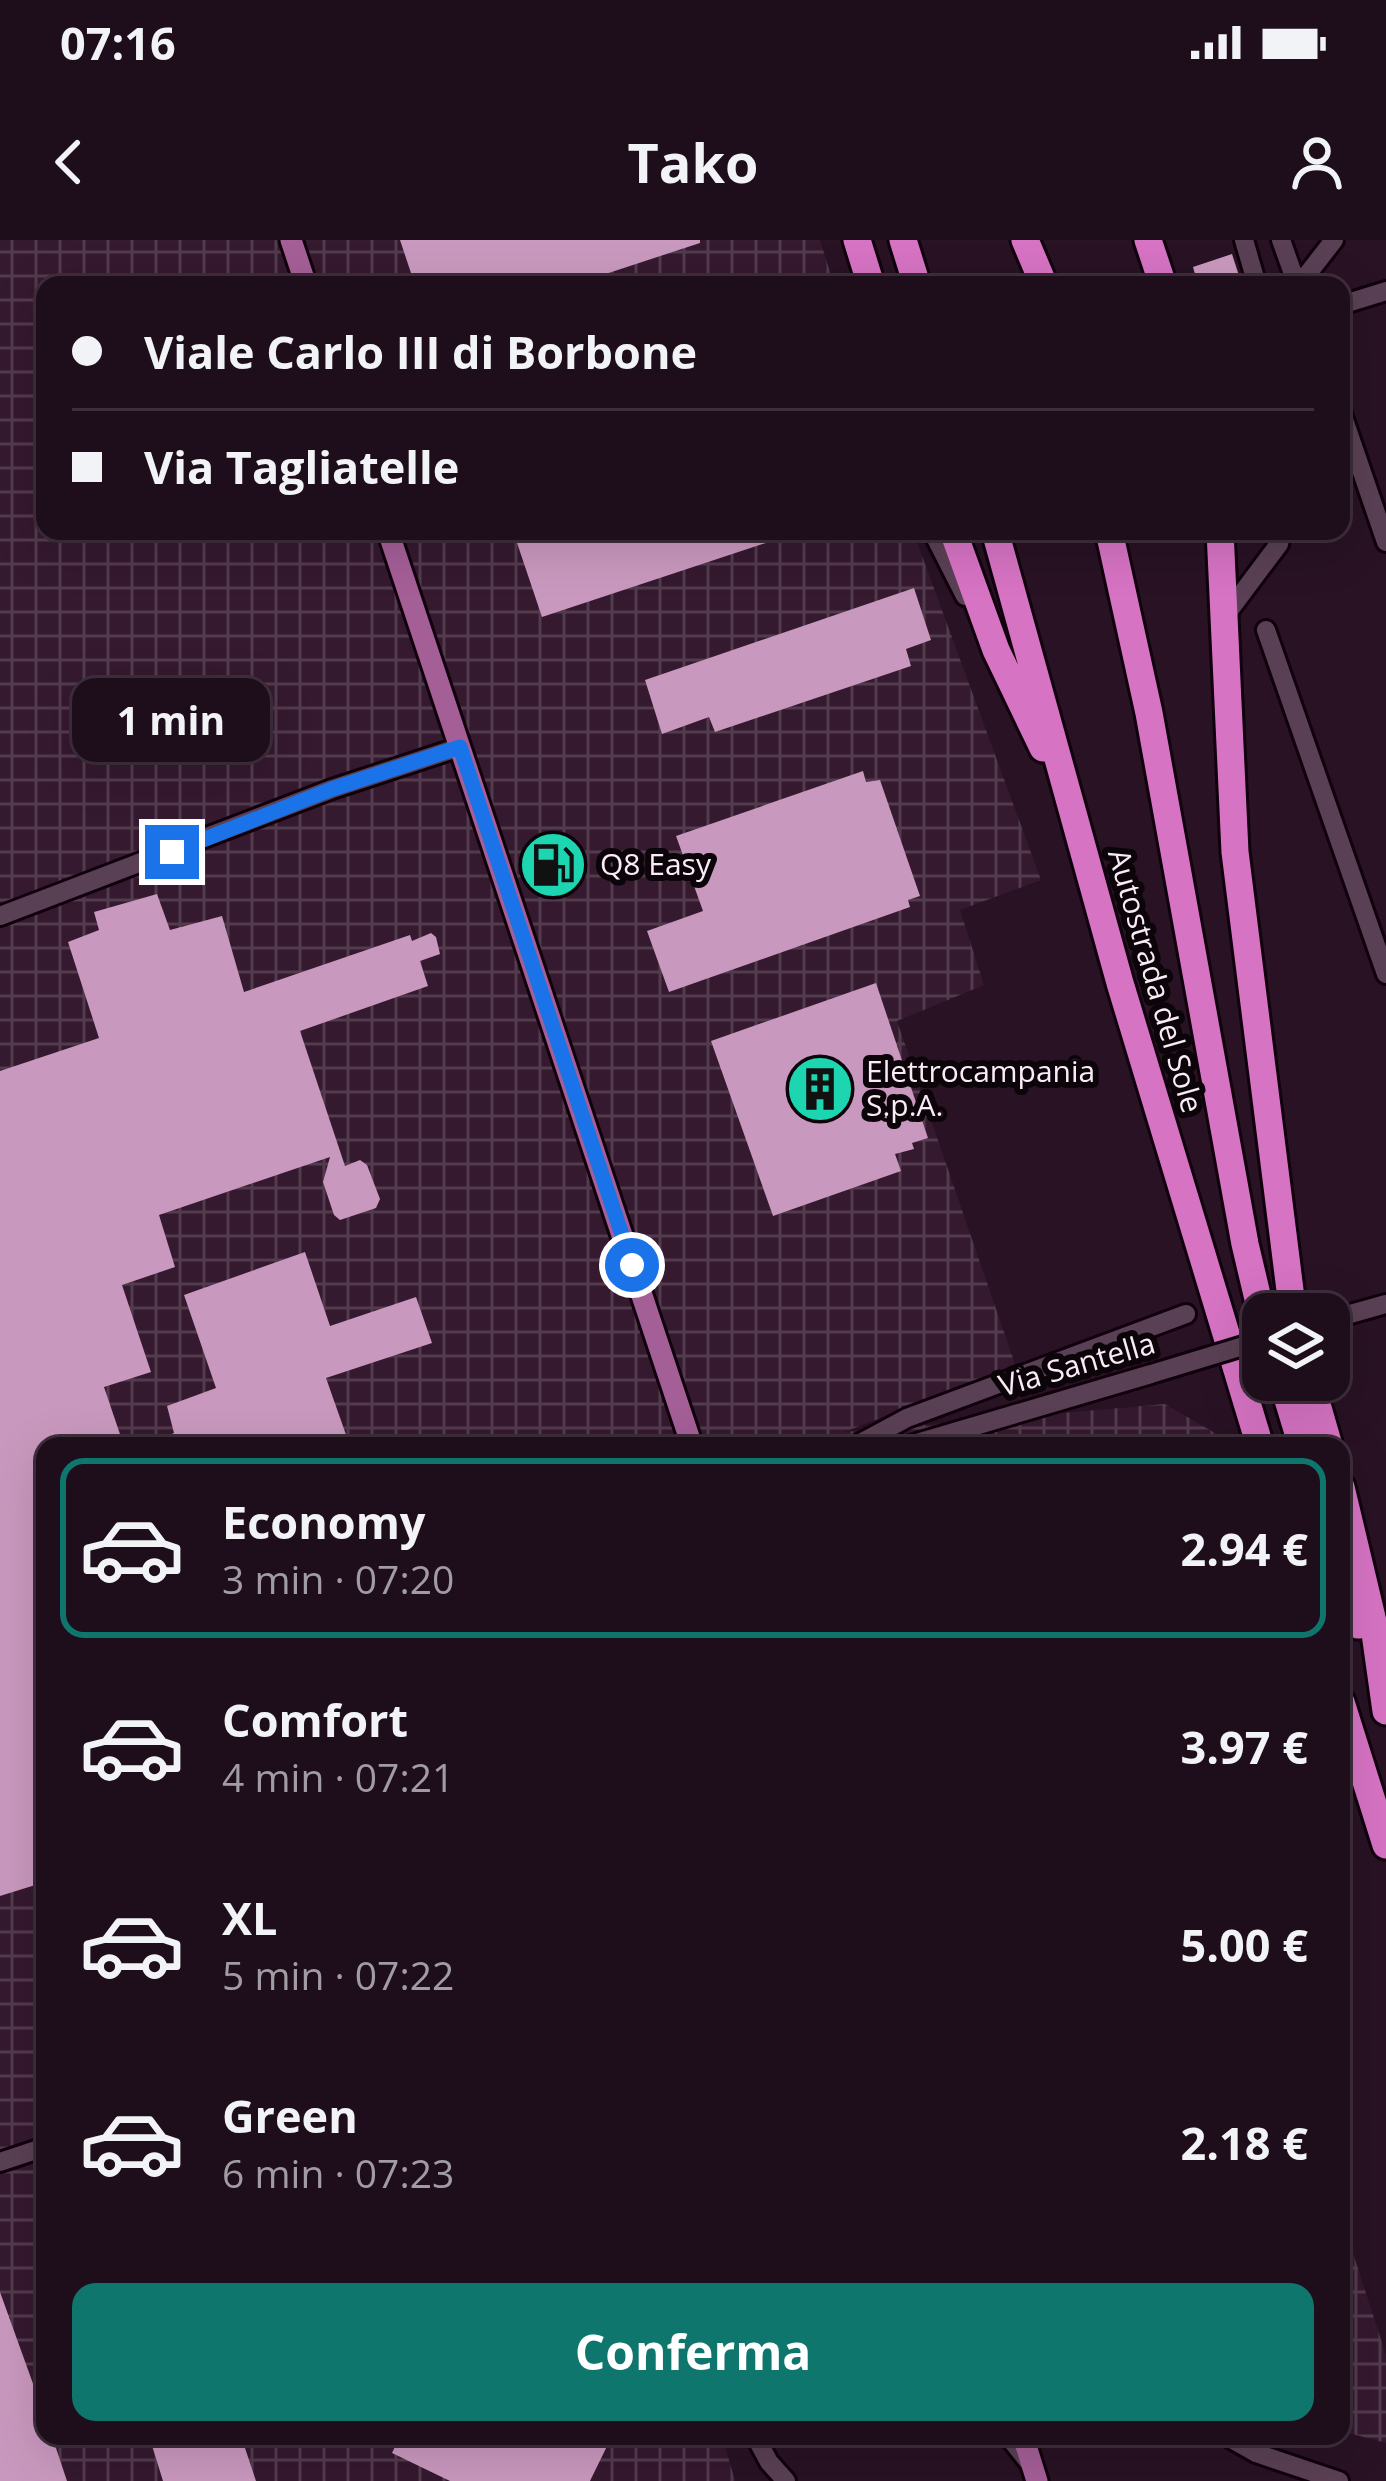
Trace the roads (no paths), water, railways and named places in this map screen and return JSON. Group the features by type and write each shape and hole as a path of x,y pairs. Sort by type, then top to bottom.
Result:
{"highway":[{"path":"856,240 868,276"},
{"path":"903,240 914,276"},
{"path":"1025,240 1040,276"},
{"path":"1148,240 1160,276"},
{"path":"955,540 995,650 1069,802"},
{"name":"Autostrada del Sole","path":"997,540 1200,1256 1257,1437"},
{"name":"Autostrada del Sole","path":"1111,540 1149,713 1257,1293"},
{"path":"1221,540 1235,852 1290,1293"},
{"path":"1288,1401 1299,1437"},
{"path":"1316,1401 1326,1437"},
{"path":"1350,1525 1374,1626 1386,1713"},
{"path":"1350,1599 1386,1713"},
{"path":"1350,1731 1386,1845"}],"main road":[{"path":"291,240 303,276"},
{"path":"391,540 689,1437"},
{"path":"1025,2445 1035,2474"}],"street":[{"path":"856,240 860,276"},
{"path":"1244,240 1254,276"},
{"path":"1281,240 1295,276"},
{"path":"1305,276 1334,240"},
{"path":"1350,302 1386,291"},
{"path":"1350,437 1386,542"},
{"path":"937,540 995,650"},
{"path":"1225,616 1280,540"},
{"path":"1266,630 1386,974"},
{"path":"0,916 332,789 460,747"},
{"path":"1350,1314 1386,1304"},
{"path":"872,1437 907,1418 1186,1314"},
{"name":"Via Santella","path":"938,1437 1242,1346"},
{"path":"0,2162 36,2150"},
{"path":"760,2445 786,2481"},
{"path":"1014,2445 1035,2474"},
{"path":"1242,2445 1339,2481"}],"place":[{"name":"Q8 Easy","path":"553,865"},
{"name":"Elettrocampania S.p.A.","path":"820,1089"}]}
